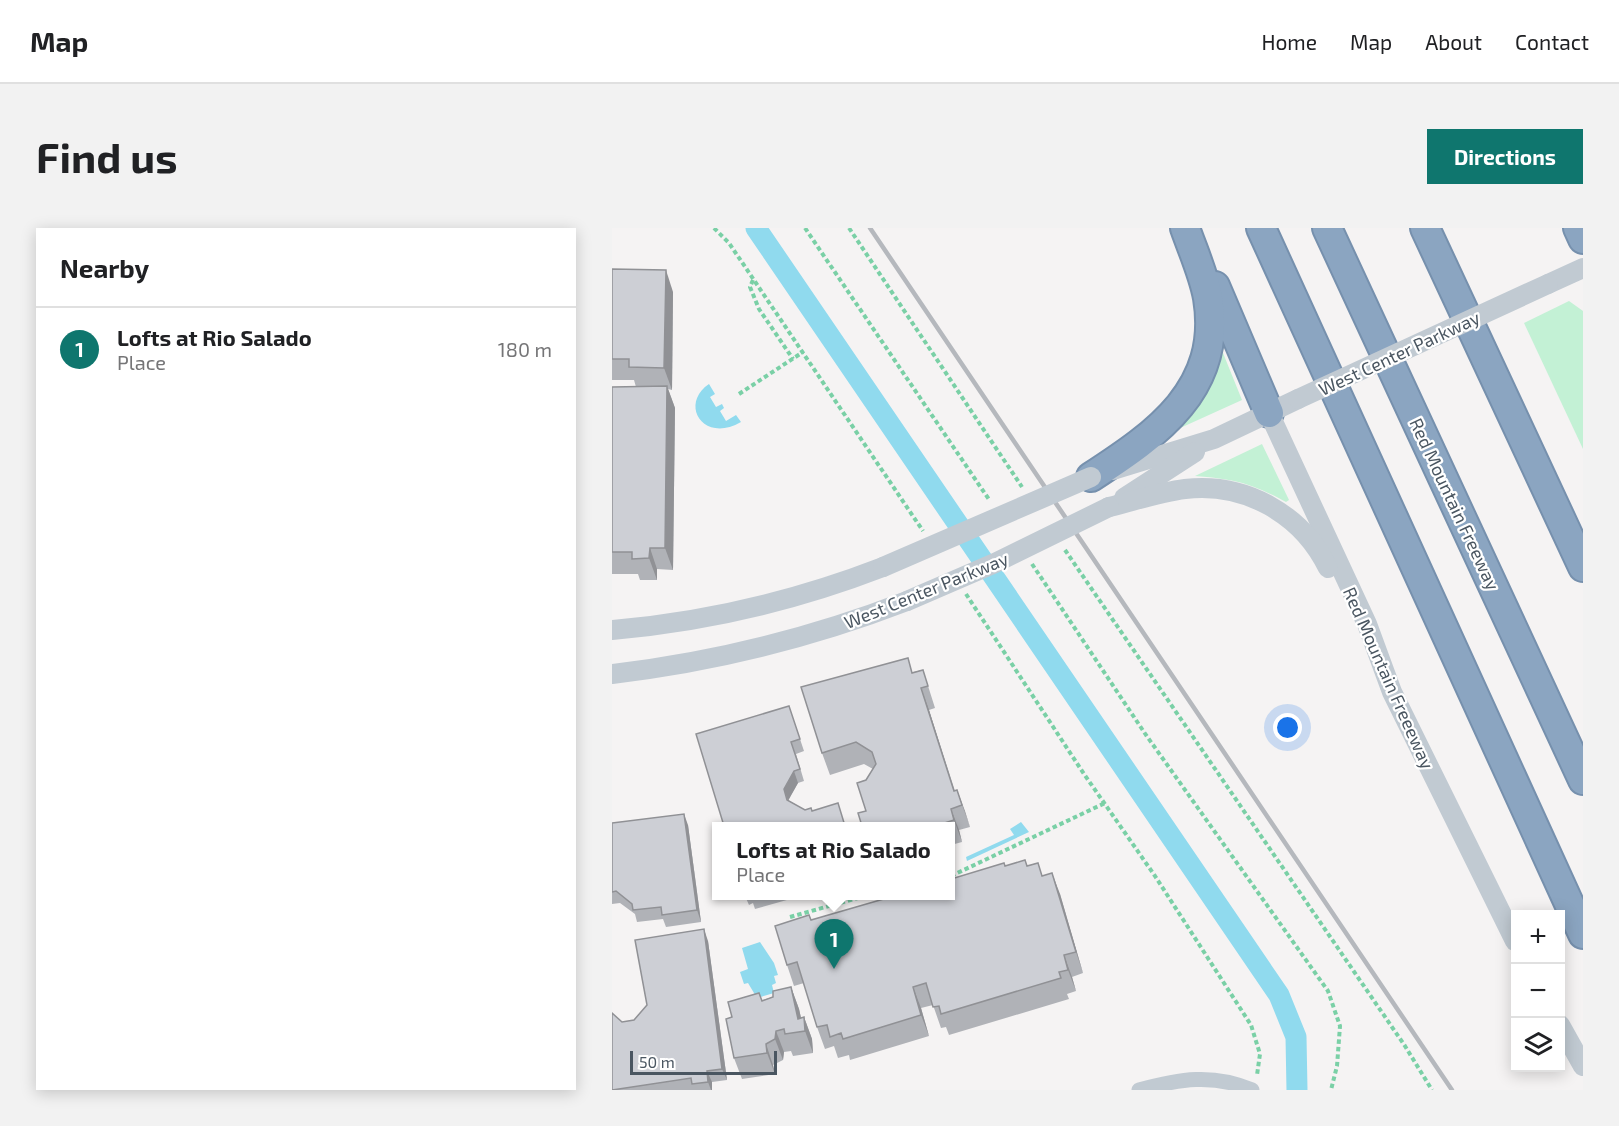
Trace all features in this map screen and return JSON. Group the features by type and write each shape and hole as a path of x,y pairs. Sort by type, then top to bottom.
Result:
{"highway":[{"path":"1185,228 1218,292 1269,413"},
{"path":"1091,477 1137,448 1164,425 1187,398 1203,364 1210,326 1208,296 1185,228"},
{"path":"1261,228 1583,934"},
{"name":"Red Mountain Freeway","path":"1327,228 1583,780"},
{"path":"1425,228 1583,567"},
{"path":"1578,228 1583,239"}],"street":[{"name":"West Center Parkway","path":"612,674 686,664 755,650 832,628 907,601 995,563 1110,507 1214,439 1583,268"},
{"name":"Red Mountain Freeeway","path":"1269,413 1366,624 1392,692 1511,933"},
{"name":"West Center Parkway","path":"612,630 737,613 817,591 884,567 1091,477 1214,439"},
{"path":"1110,507 1167,492 1200,488 1233,491 1278,510 1314,543 1392,692"},
{"path":"1565,1034 1583,1066"},
{"path":"1139,1090 1194,1077 1254,1084"}],"path":[{"path":"714,228 729,243 928,538"},
{"path":"805,228 993,506"},
{"path":"849,228 1025,491"},
{"path":"753,280 750,287 759,309 793,359"},
{"path":"739,394 803,352"},
{"path":"1065,549 1432,1090"},
{"path":"1027,556 1146,735 1328,991 1340,1026 1337,1066 1331,1090"},
{"path":"964,591 1155,876 1251,1025 1260,1053 1254,1084"},
{"path":"955,874 1105,804"},
{"path":"789,917 851,900"}],"green space":[{"path":"1569,301 1583,311 1583,449 1524,323"},
{"path":"1221,348 1242,400 1178,429 1197,402"},
{"path":"1262,444 1289,500 1286,502 1242,483 1195,476"}],"water":[{"path":"709,384 715,394 710,397 716,407 722,404 724,408 720,411 726,421 736,415 741,422 727,428 716,428 706,425 700,419 696,411 696,401 700,392"},
{"path":"1021,822 1029,832 967,861 966,857 1014,835 1010,829"},
{"path":"760,942 774,963 778,975 774,976 776,983 772,985 774,993 757,998 748,983 744,984 740,972 748,969 742,948"}],"building":[{"path":"612,269 666,270 664,368 629,367 629,359 612,359"},
{"path":"667,386 665,548 650,548 649,558 632,559 632,552 612,552 612,387"},
{"path":"908,658 912,673 923,670 928,686 921,688 954,791 957,790 962,805 951,809 954,820 948,822 861,822 858,813 866,811 857,783 866,780 876,764 872,752 856,742 822,753 801,687"},
{"path":"789,706 800,739 791,742 800,769 794,771 784,789 787,800 805,810 811,808 812,811 838,803 844,822 723,822 696,734"},
{"path":"684,814 697,910 662,915 661,907 633,910 632,904 616,891 612,892 612,823"},
{"path":"1025,860 1027,866 1038,863 1042,876 1052,873 1076,952 1064,955 1068,970 1059,972 1061,978 941,1014 939,1006 933,1007 926,983 913,987 921,1015 843,1039 841,1033 830,1037 827,1025 817,1027 797,962 787,965 775,926 809,915 811,920 880,900 955,900 955,878 1004,863 1005,866"},
{"path":"704,929 722,1069 707,1071 708,1082 692,1084 691,1078 612,1090 612,1013 622,1022 634,1020 647,1005 635,940"},
{"path":"791,987 798,1019 804,1017 805,1031 785,1034 784,1029 776,1031 775,1039 766,1044 767,1053 734,1058 726,1019 732,1017 728,1002 759,993 762,1001 773,997 773,991"}],"waterway":[{"path":"756,228 1279,995 1296,1037 1297,1090"}],"railway":[{"path":"870,228 1452,1090"}],"place":[{"name":"Lofts at Rio Salado","path":"834,969"}]}
